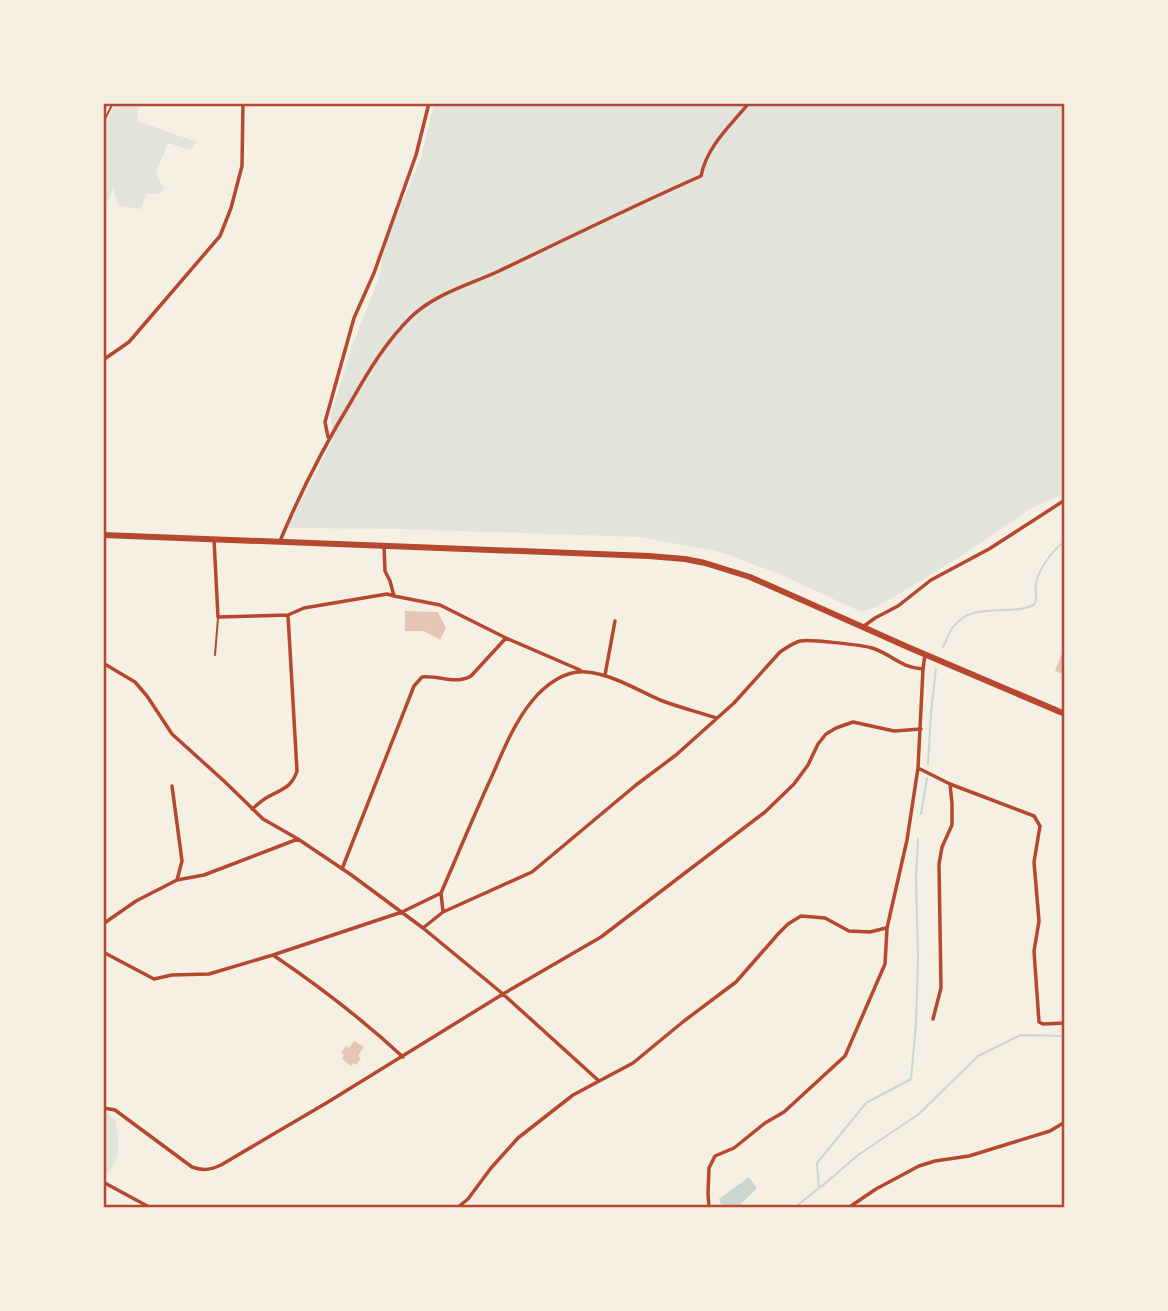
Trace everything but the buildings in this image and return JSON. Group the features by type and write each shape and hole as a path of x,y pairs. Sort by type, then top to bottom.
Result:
{"highway":[{"path":"103,535 685,559 750,577 1065,714"}],"street":[{"path":"103,360 129,342 220,236 242,166 243,103"},
{"path":"328,439 325,422 354,318 374,273 416,155 429,103"},
{"path":"280,541 304,484 328,439 381,351 412,316 449,292 701,176 705,158 711,148 750,103"},
{"path":"864,626 898,606 931,580 989,549 1065,500"},
{"path":"214,539 218,617 288,615 304,608 387,594 440,605 506,638 582,671 605,676 664,701 716,718"},
{"path":"384,546 385,571 394,596"},
{"path":"252,808 287,788 294,781 297,771 288,615"},
{"path":"605,676 615,621"},
{"path":"342,869 414,686 422,677 429,676 465,680 506,638"},
{"path":"423,928 443,912 532,872 734,703 780,652 789,646 800,641 817,641 871,648 909,668 923,669"},
{"path":"709,1208 709,1168 715,1156 734,1148 765,1123 784,1112 845,1056 885,964 887,928 907,840 918,768 925,654"},
{"path":"103,663 135,682 172,734 263,819 298,839 423,928 503,994 599,1082"},
{"path":"443,912 441,893 483,794 521,716 533,700 556,680 582,671"},
{"path":"103,1108 115,1110 192,1167 209,1170 221,1166 601,937 765,812 794,784 826,734 853,722 894,731 920,729"},
{"path":"918,768 950,785 1034,816 1040,826 1034,862 1039,921 1034,951 1039,1022 1065,1023"},
{"path":"933,1019 942,988 939,864 942,847 952,825 950,785"},
{"path":"173,786 182,861 177,880"},
{"path":"103,924 136,901 177,880 204,875 298,839"},
{"path":"103,952 154,979 172,975 209,974 402,912 441,893"},
{"path":"457,1208 468,1199 518,1138 573,1095 633,1063 736,982 788,924 802,916 825,918 849,931 870,932 887,928"},
{"path":"273,955 374,1031 403,1057"},
{"path":"848,1208 919,1166 969,1156 1050,1131 1065,1122"},
{"path":"103,1182 151,1208"}],"lane":[{"path":"215,654 218,617"}],"path":[{"path":"103,122 113,103"}],"shaded area":[{"path":"116,103 139,103 137,121 197,142 190,150 168,143 156,173 164,189 160,194 146,194 141,209 119,206 113,189 103,211 103,128"},
{"path":"434,103 1065,103 1065,493 1030,509 914,585 876,607 861,612 780,574 717,551 638,537 287,528 333,440 331,414 352,347 379,277 386,240 421,158"},
{"path":"107,1113 115,1120 118,1151 114,1165 103,1176 103,1114"},
{"path":"749,1177 757,1188 739,1206 722,1208 719,1199"}],"waterway":[{"path":"943,647 953,627 971,614 1034,605 1040,571 1051,554 1065,541"},
{"path":"928,764 936,669"},
{"path":"921,814 927,778"},
{"path":"794,1208 819,1188 817,1163 866,1103 911,1079 918,960 918,839"},
{"path":"821,1187 858,1155 919,1114 978,1056 1021,1035 1065,1036"}]}
